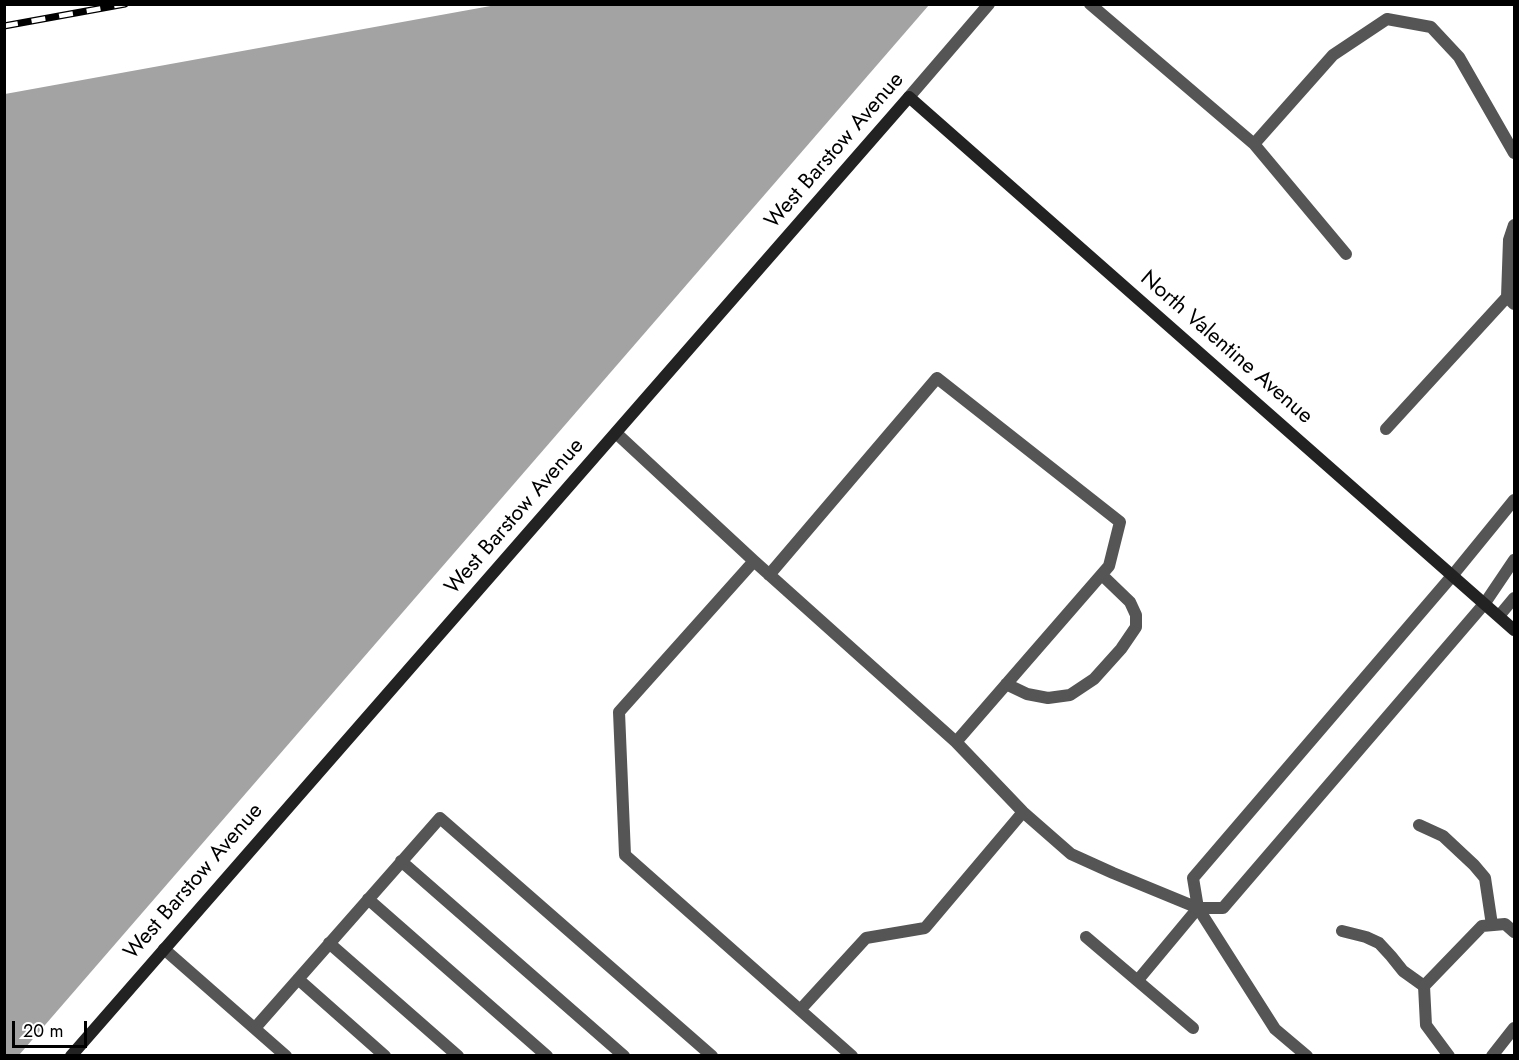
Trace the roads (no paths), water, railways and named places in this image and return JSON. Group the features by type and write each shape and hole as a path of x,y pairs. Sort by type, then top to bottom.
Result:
{"street":[{"name":"West Barstow Avenue","path":"71,1056 989,4"},
{"path":"1090,4 1254,144 1346,254"},
{"path":"1254,144 1333,55 1387,19 1431,27 1459,57 1515,153"},
{"name":"North Valentine Avenue","path":"909,97 1515,630"},
{"path":"1386,429 1511,300 1509,240 1515,225"},
{"path":"770,575 936,378 1120,522 1109,566 956,742"},
{"path":"616,433 754,561 956,742 1023,812 1071,854 1198,908 1222,908 1485,603 1515,560"},
{"path":"1307,1056 1275,1029 1198,908 1193,878 1513,507"},
{"path":"754,561 619,712 625,855 852,1056"},
{"path":"1006,684 1027,694 1048,698 1070,695 1094,679 1121,649 1136,627 1136,615 1130,602 1101,575"},
{"path":"1499,616 1515,598"},
{"path":"800,1010 866,938 925,928 1023,812"},
{"path":"255,1028 440,818 712,1056"},
{"path":"1419,825 1443,836 1485,878 1492,925"},
{"path":"401,861 624,1056"},
{"path":"368,899 547,1056"},
{"path":"1138,980 1198,908"},
{"path":"1449,1056 1426,1025 1424,987 1482,926 1504,924 1515,932"},
{"path":"1342,931 1379,943 1403,971 1424,987"},
{"path":"1086,937 1193,1028"},
{"path":"329,943 458,1056"},
{"path":"164,949 286,1056"},
{"path":"298,979 385,1056"},
{"path":"1491,1056 1515,1028"}],"railway":[{"path":"4,26 125,4"}]}
